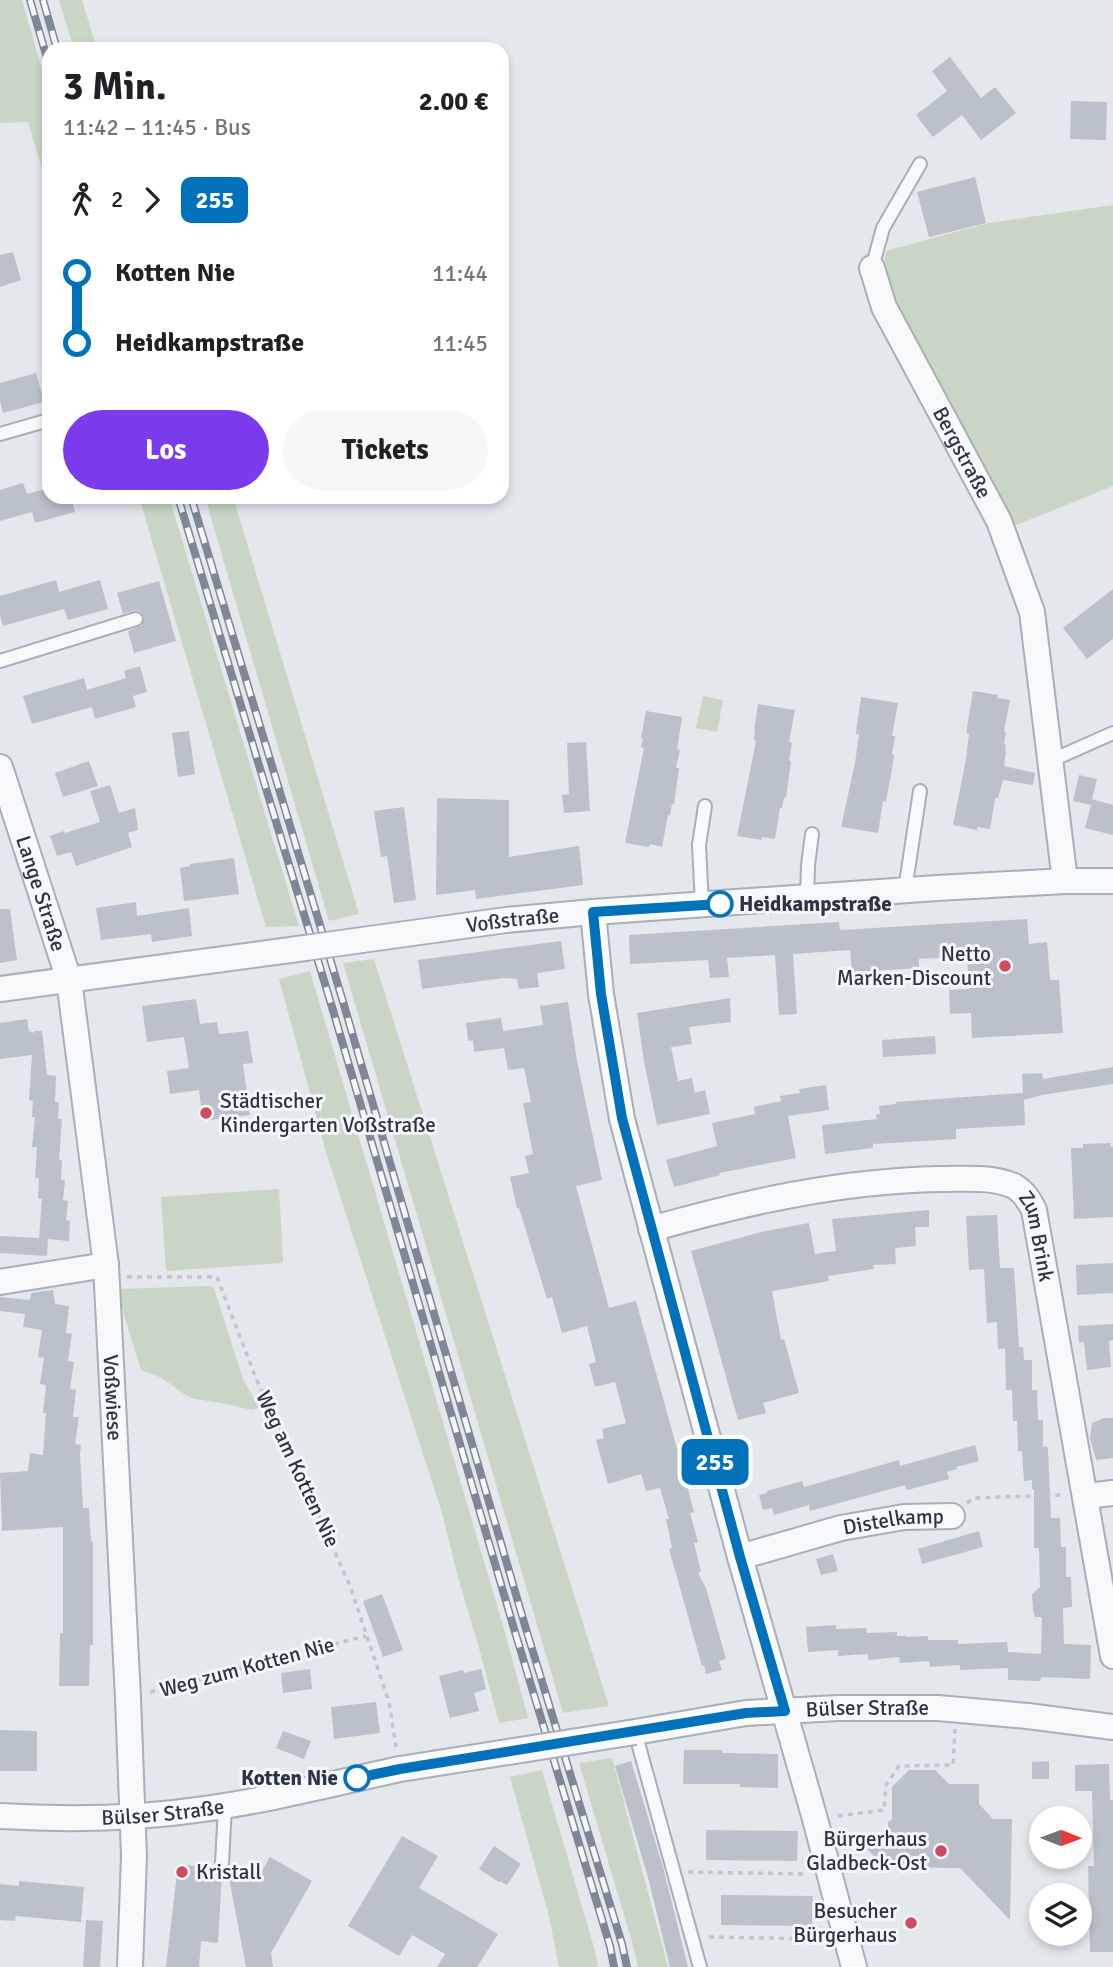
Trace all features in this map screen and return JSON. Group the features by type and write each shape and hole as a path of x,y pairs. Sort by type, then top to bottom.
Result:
{"street":[{"name":"Bergstraße","path":"872,268 884,307 999,521 1032,612 1065,881"},
{"name":"Lange Straße","path":"0,767 69,980"},
{"name":"Voßstraße","path":"0,989 506,920 905,890 1113,881"},
{"path":"593,912 601,994 622,1118 854,1967"},
{"name":"Voßwiese","path":"69,980 107,1271 134,1856 130,1967"},
{"name":"Zum Brink","path":"651,1229 749,1203 860,1183 976,1178 1014,1186 1022,1192 1034,1210 1113,1656"},
{"path":"0,1282 107,1271"},
{"path":"1086,1496 1113,1493"},
{"name":"Distelkamp","path":"740,1557 854,1526 904,1517 953,1516"},
{"name":"Bülser Straße","path":"0,1816 131,1817 225,1806 400,1769 746,1713 838,1707 956,1710 1113,1727"}],"lane":[{"name":"Bergstraße","path":"872,268 883,228 920,163"},
{"path":"0,435 42,422"},
{"path":"0,661 136,619"},
{"path":"1051,761 1113,733"},
{"path":"905,890 920,791"},
{"path":"702,905 699,845 705,806"},
{"path":"807,897 812,834"},
{"path":"635,1732 700,1967"},
{"path":"222,1863 225,1806"}],"path":[{"name":"Weg am Kotten Nie","path":"107,1271 217,1277 259,1386 350,1586 389,1702 400,1769"},
{"name":"Distelkamp","path":"953,1516 974,1498 1086,1496"},
{"name":"Weg zum Kotten Nie","path":"128,1698 367,1635"},
{"path":"815,1819 884,1810 886,1785 899,1766 953,1765 956,1710"},
{"path":"673,1872 830,1874"},
{"path":"692,1937 847,1939"}],"green space":[{"path":"0,0 22,0 42,70 42,169 28,122 0,123"},
{"path":"59,0 82,0 95,42 72,42"},
{"path":"1113,205 1113,486 1009,528 883,274 886,251 988,223"},
{"path":"141,504 171,504 299,926 266,927"},
{"path":"207,504 235,504 359,914 329,921"},
{"path":"703,696 723,700 717,732 696,728"},
{"path":"374,959 609,1706 563,1713 343,963"},
{"path":"310,971 528,1718 499,1723 442,1513 326,1152 279,979"},
{"path":"279,1189 283,1263 166,1271 161,1197"},
{"path":"214,1288 243,1379 259,1408 252,1410 190,1398 162,1378 141,1370 118,1296 119,1289"},
{"path":"612,1758 668,1967 638,1967 579,1763"},
{"path":"542,1770 598,1967 559,1967 549,1916 510,1777"}],"building":[{"path":"950,57 981,98 995,87 1016,113 981,140 962,115 933,137 916,115 947,91 932,71"},
{"path":"1071,101 1107,102 1106,140 1070,139"},
{"path":"975,177 986,223 929,237 917,192"},
{"path":"13,252 21,280 0,287 0,255"},
{"path":"36,373 42,403 3,413 0,383"},
{"path":"23,483 27,494 42,490 42,504 73,504 75,512 35,523 32,512 0,521 0,490"},
{"path":"56,580 59,592 100,580 108,609 68,620 64,609 3,626 0,596"},
{"path":"159,581 176,641 134,653 128,631 142,625 144,617 137,610 123,614 117,593"},
{"path":"1113,589 1113,639 1087,659 1063,628"},
{"path":"140,666 147,692 133,696 136,707 95,719 92,707 32,724 23,696 84,678 87,690 126,678 124,671"},
{"path":"973,691 1010,700 1004,731 1004,766 1035,773 1033,785 1003,780 998,798 995,798 990,829 977,827 977,830 953,825 966,759 969,734 967,727"},
{"path":"861,697 898,703 892,736 895,736 892,769 878,833 841,827 855,763"},
{"path":"758,704 795,710 789,742 792,743 786,798 784,797 780,808 775,839 737,836 756,741 754,731"},
{"path":"646,711 682,717 674,805 672,804 668,815 662,847 625,843 644,748 641,747 641,738"},
{"path":"189,731 195,774 178,777 172,733"},
{"path":"586,742 590,811 564,813 562,795 569,794 567,743"},
{"path":"89,761 98,786 63,797 55,773"},
{"path":"1079,775 1097,779 1092,799 1113,805 1113,835 1085,828 1091,805 1073,801"},
{"path":"110,785 119,813 135,808 138,830 128,833 132,847 76,866 71,852 57,856 50,836 100,822 90,791"},
{"path":"437,798 509,800 509,857 579,846 583,885 476,899 475,890 436,895"},
{"path":"404,807 416,900 394,903 387,856 381,857 374,811"},
{"path":"234,858 239,894 184,901 180,868 190,864"},
{"path":"136,902 137,916 189,908 192,936 152,942 151,934 101,940 96,908"},
{"path":"0,909 10,909 17,960 0,963"},
{"path":"1027,919 1029,944 1047,942 1050,980 1059,980 1063,1033 972,1038 971,1013 950,1014 949,990 969,989 967,956 919,959 919,968 852,972 850,950 793,954 797,1014 779,1015 775,955 727,958 729,977 710,978 708,960 630,964 629,935 839,922 840,930"},
{"path":"561,941 565,969 537,973 539,987 519,989 517,979 504,978 422,989 418,960"},
{"path":"730,998 731,1022 689,1027 692,1044 671,1047 678,1081 692,1078 695,1093 705,1090 710,1114 657,1125 637,1013"},
{"path":"196,999 200,1024 217,1022 219,1034 248,1031 253,1063 243,1064 250,1115 203,1121 199,1090 170,1094 167,1071 189,1068 184,1037 147,1042 142,1006"},
{"path":"568,1002 577,1061 602,1180 576,1186 609,1308 636,1301 681,1463 694,1512 690,1513 698,1542 694,1543 701,1572 698,1573 706,1588 726,1659 719,1661 722,1670 706,1674 669,1549 672,1548 666,1519 669,1519 660,1488 646,1491 641,1474 608,1484 596,1440 604,1438 602,1429 626,1423 615,1382 595,1387 589,1364 596,1362 587,1326 562,1333 552,1297 547,1299 517,1208 510,1177 529,1173 525,1156 533,1154 523,1103 531,1102 524,1068 508,1070 504,1048 474,1052 473,1040 468,1041 466,1023 501,1018 503,1031 543,1025 540,1006"},
{"path":"27,1019 29,1031 42,1031 47,1075 56,1076 55,1102 59,1102 58,1119 62,1119 59,1160 62,1160 61,1180 65,1180 63,1200 68,1201 66,1220 70,1221 69,1241 48,1239 47,1256 0,1253 0,1236 39,1238 42,1199 38,1198 39,1178 35,1178 37,1147 32,1147 35,1117 32,1117 33,1101 29,1100 32,1055 0,1059 0,1023"},
{"path":"935,1036 936,1054 883,1057 882,1040"},
{"path":"1113,1067 1113,1084 1024,1100 1025,1125 956,1129 956,1139 873,1144 873,1148 825,1154 822,1125 877,1119 876,1114 880,1114 879,1106 896,1102 1023,1093 1022,1074 1042,1073 1043,1079"},
{"path":"826,1085 829,1110 788,1116 796,1158 719,1173 720,1175 674,1187 666,1160 717,1146 712,1123 755,1114 754,1107 781,1101 780,1096 800,1093 799,1089"},
{"path":"1111,1143 1113,1217 1074,1219 1071,1148 1083,1148 1083,1144"},
{"path":"929,1210 929,1227 915,1227 916,1246 895,1248 896,1264 873,1265 874,1269 828,1276 829,1281 772,1291 781,1340 784,1339 799,1393 763,1403 766,1413 738,1420 691,1251 761,1232 809,1223 815,1254 836,1251 832,1219"},
{"path":"997,1215 1000,1268 1014,1268 1019,1347 1023,1347 1024,1360 1032,1360 1032,1390 1037,1390 1038,1420 1043,1420 1043,1447 1047,1446 1048,1450 1051,1518 1060,1518 1061,1547 1066,1547 1066,1577 1071,1577 1072,1607 1063,1608 1064,1644 1091,1645 1090,1679 1041,1677 1040,1681 1008,1680 1008,1668 960,1670 960,1665 930,1667 929,1661 900,1663 899,1657 868,1660 868,1654 838,1656 838,1650 808,1652 806,1627 836,1625 836,1629 866,1628 867,1633 897,1632 897,1636 958,1640 958,1644 1007,1642 1008,1652 1041,1654 1042,1617 1035,1617 1032,1594 1040,1587 1039,1548 1034,1548 1034,1489 1032,1490 1032,1480 1024,1481 1022,1451 1018,1451 1017,1421 1013,1421 1012,1390 1006,1390 1005,1348 998,1349 997,1322 987,1323 984,1269 969,1270 966,1216"},
{"path":"1113,1263 1113,1293 1077,1295 1076,1265"},
{"path":"53,1290 55,1304 69,1306 66,1333 72,1334 68,1361 74,1362 70,1389 76,1390 73,1417 79,1417 75,1444 81,1445 83,1508 89,1508 93,1542 93,1645 90,1645 89,1686 59,1686 60,1633 63,1633 63,1527 2,1531 0,1473 28,1471 30,1453 43,1455 46,1385 40,1384 44,1358 38,1357 42,1330 23,1327 25,1314 0,1311 0,1297 30,1300 31,1293"},
{"path":"1113,1324 1113,1340 1109,1341 1111,1367 1087,1370 1084,1342 1079,1343 1078,1326"},
{"path":"1113,1418 1113,1458 1096,1460 1090,1438 1092,1423"},
{"path":"975,1445 979,1461 947,1472 949,1479 907,1490 905,1485 810,1511 809,1505 774,1515 772,1508 763,1510 759,1495 767,1491 802,1481 804,1487 899,1460 900,1466"},
{"path":"979,1531 983,1547 922,1564 918,1549"},
{"path":"833,1554 838,1571 821,1575 816,1559"},
{"path":"382,1594 403,1650 383,1657 363,1601"},
{"path":"310,1669 312,1689 283,1693 281,1673"},
{"path":"481,1669 486,1689 474,1693 479,1711 450,1718 439,1676"},
{"path":"376,1702 380,1733 334,1739 331,1707"},
{"path":"0,1730 37,1731 37,1771 0,1771"},
{"path":"283,1731 311,1741 304,1759 276,1748"},
{"path":"684,1750 778,1754 778,1788 740,1787 740,1784 683,1784"},
{"path":"631,1761 663,1867 688,1967 670,1967 649,1881 615,1766"},
{"path":"1049,1761 1049,1779 1032,1779 1032,1762"},
{"path":"1109,1764 1110,1800 1113,1800 1113,1952 1090,1952 1092,1883 1088,1883 1088,1869 1094,1866 1092,1791 1075,1791 1075,1765"},
{"name":"Bürgerhaus Gladbeck-Ost","path":"909,1770 935,1770 949,1784 979,1784 979,1804 993,1819 1012,1819 1010,1920 960,1868 885,1867 853,1835 888,1835 888,1822 892,1819 892,1787"},
{"path":"706,1830 798,1831 797,1861 706,1860"},
{"path":"402,1836 438,1856 419,1888 498,1934 477,1967 437,1967 445,1954 412,1935 399,1956 348,1926"},
{"path":"494,1846 521,1864 507,1885 479,1869"},
{"path":"270,1857 312,1881 271,1953 273,1967 246,1967 228,1873 259,1876"},
{"path":"178,1864 215,1868 222,1872 218,1943 201,1941 199,1967 166,1967"},
{"path":"19,1881 84,1887 81,1922 16,1916 15,1921 0,1920 0,1884 19,1886"},
{"path":"721,1895 813,1896 812,1926 721,1925"},
{"path":"86,1920 103,1921 100,1967 83,1967"}],"railway":[{"path":"30,0 42,42"},
{"path":"43,0 55,42"},
{"path":"180,504 332,1007 614,1967"},
{"path":"193,504 344,1005 627,1967"}],"bus line":[{"name":"255","path":"357,1778 746,1713 785,1711 740,1557 622,1118 601,994 593,912 720,904"}],"place":[{"name":"Heidkampstraße","path":"720,904"},
{"name":"Netto Marken-Discount","path":"1005,966"},
{"name":"Städtischer Kindergarten Voßstraße","path":"206,1113"},
{"name":"Kotten Nie","path":"357,1778"},
{"name":"Bürgerhaus Gladbeck-Ost","path":"941,1851"},
{"name":"Kristall","path":"182,1872"},
{"name":"Besucher Bürgerhaus","path":"911,1923"}]}
